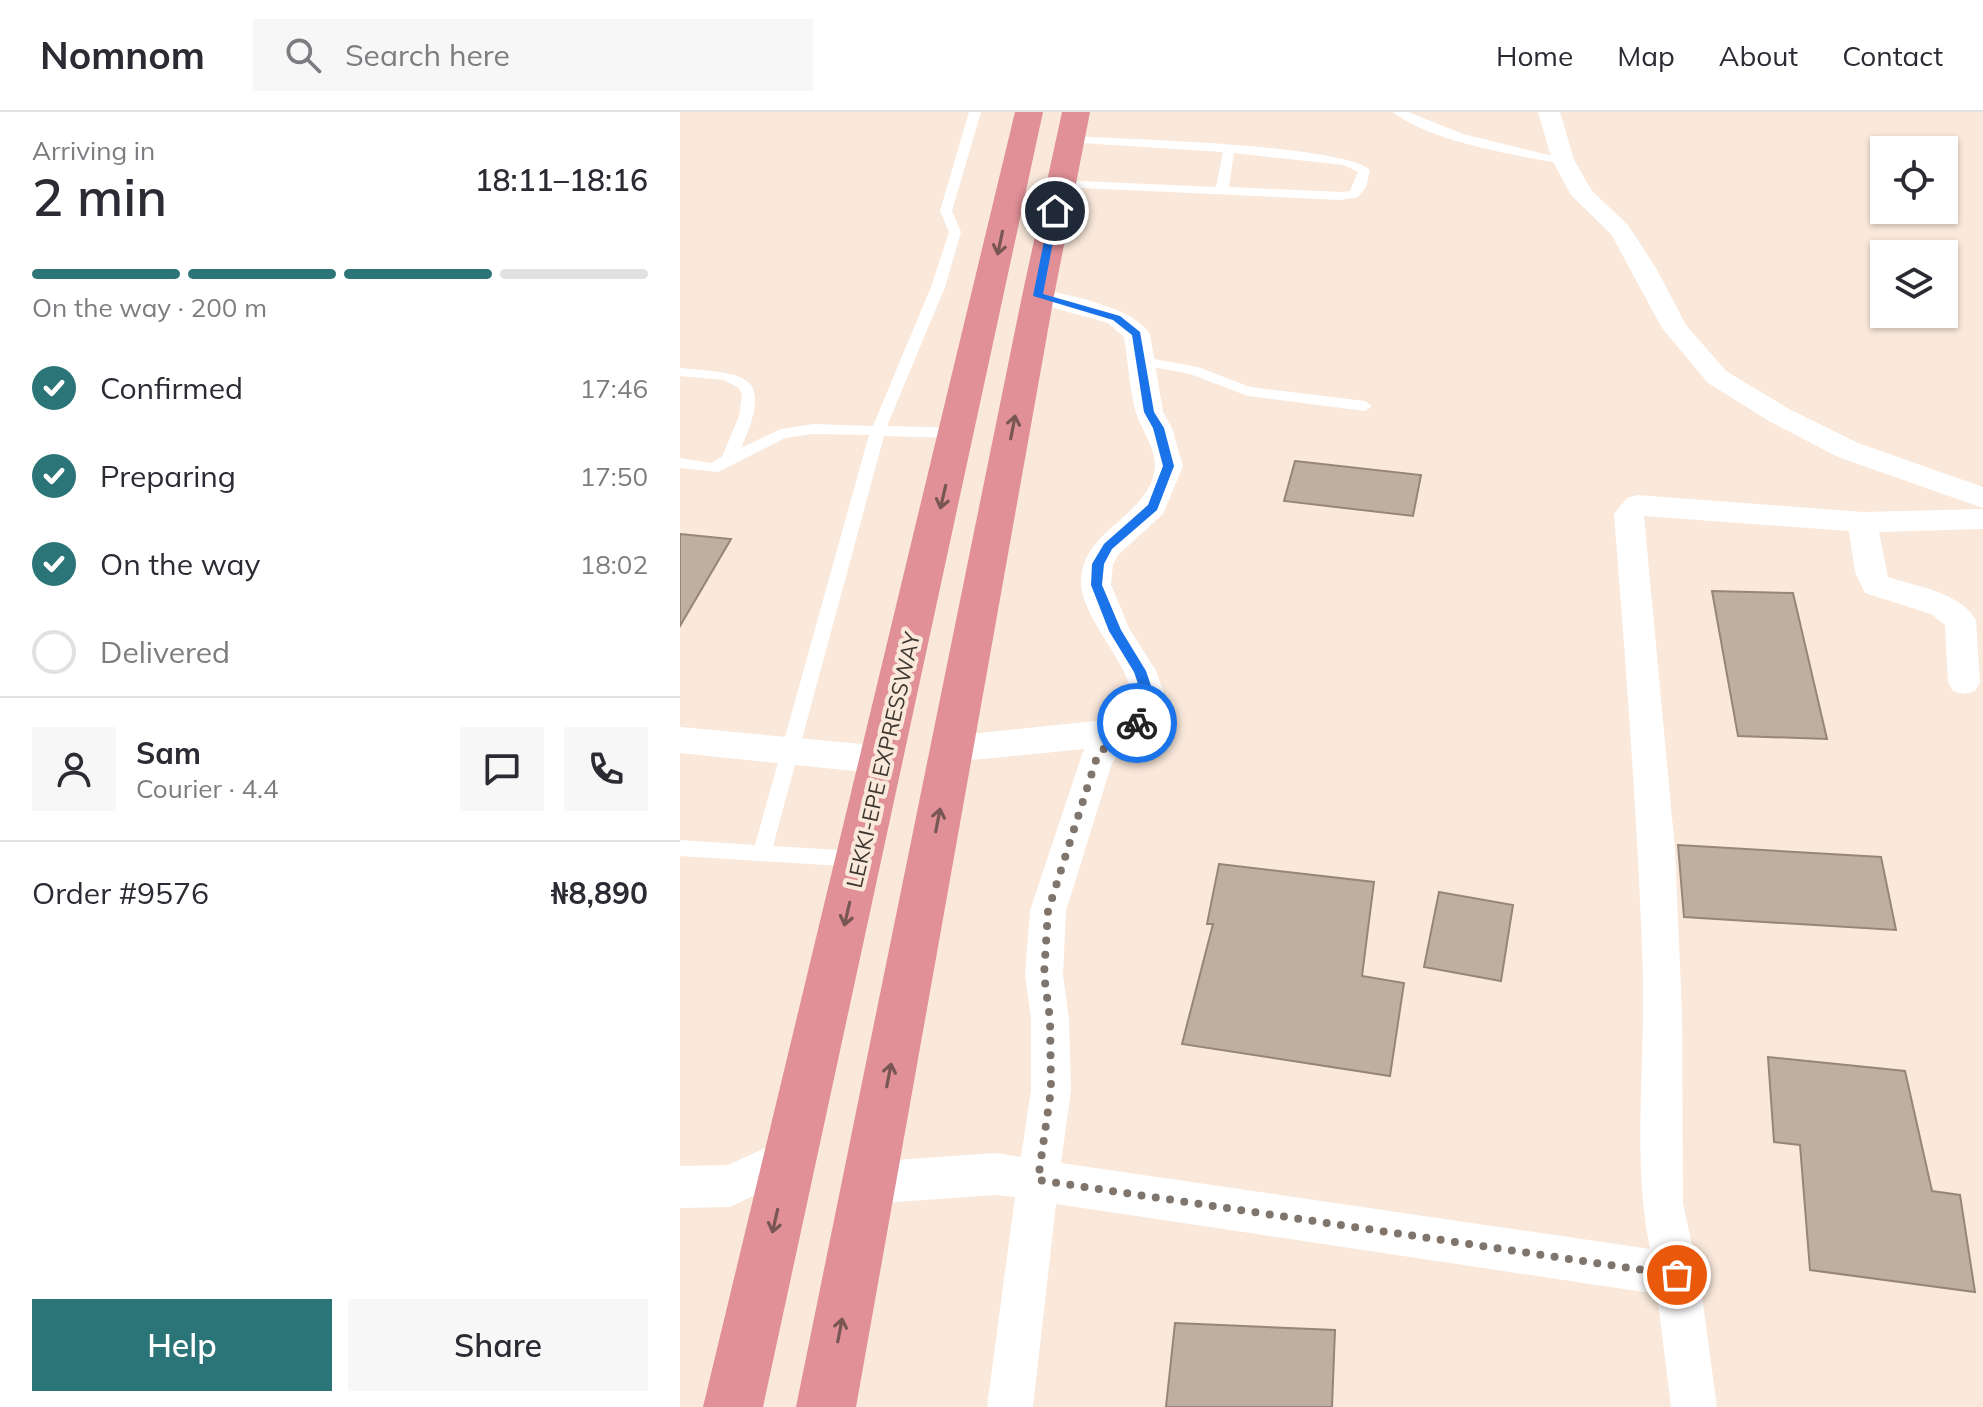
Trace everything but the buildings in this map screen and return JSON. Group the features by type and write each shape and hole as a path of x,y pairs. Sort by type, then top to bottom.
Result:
{"highway":[{"name":"LEKKI-EPE EXPRESSWAY","path":"733,1407 1029,112"},
{"path":"826,1407 1072,126"}],"street":[{"path":"1549,112 1563,160 1583,195 1620,230 1675,328 1717,377 1779,415 1848,450 1983,498"},
{"path":"951,749 1118,732 1155,715 1140,671 1115,631 1096,585 1098,564 1108,547 1153,507 1169,466 1158,428 1149,412 1137,334 1117,318 1038,296"},
{"path":"1694,1407 1677,1275 1662,1204 1663,1014 1657,850 1629,514 1637,505 1656,505 1863,522 1983,519"},
{"path":"1863,522 1870,572 1876,585 1942,606 1960,620 1964,682"},
{"path":"1010,1407 1051,1090 1050,1019 1044,975 1048,911 1097,757 1118,732"},
{"path":"680,740 883,760"},
{"path":"680,1187 730,1186 789,1157"},
{"path":"868,1183 995,1174 1677,1275"}],"lane":[{"path":"762,853 878,431 938,287 955,232 946,211 975,112"},
{"path":"1399,112 1434,131 1460,139 1563,160"},
{"path":"1060,183 1340,196 1354,194 1364,178 1364,170 1347,162 1229,149 1072,126"},
{"path":"1222,190 1229,149"},
{"path":"1143,361 1193,370 1248,391 1365,406"},
{"path":"680,372 737,379 748,388 751,400 729,459"},
{"path":"680,463 713,468 781,434 813,429 958,433"},
{"path":"680,848 860,859"}],"way so far":[{"path":"1137,723 1118,732 1097,757 1048,911 1044,975 1050,1019 1051,1090 1038,1180 1677,1275"}],"route":[{"path":"1055,211 1038,296 1117,318 1137,334 1149,412 1158,428 1169,466 1153,507 1108,547 1098,564 1096,585 1115,631 1140,671 1155,715 1137,723"}]}
